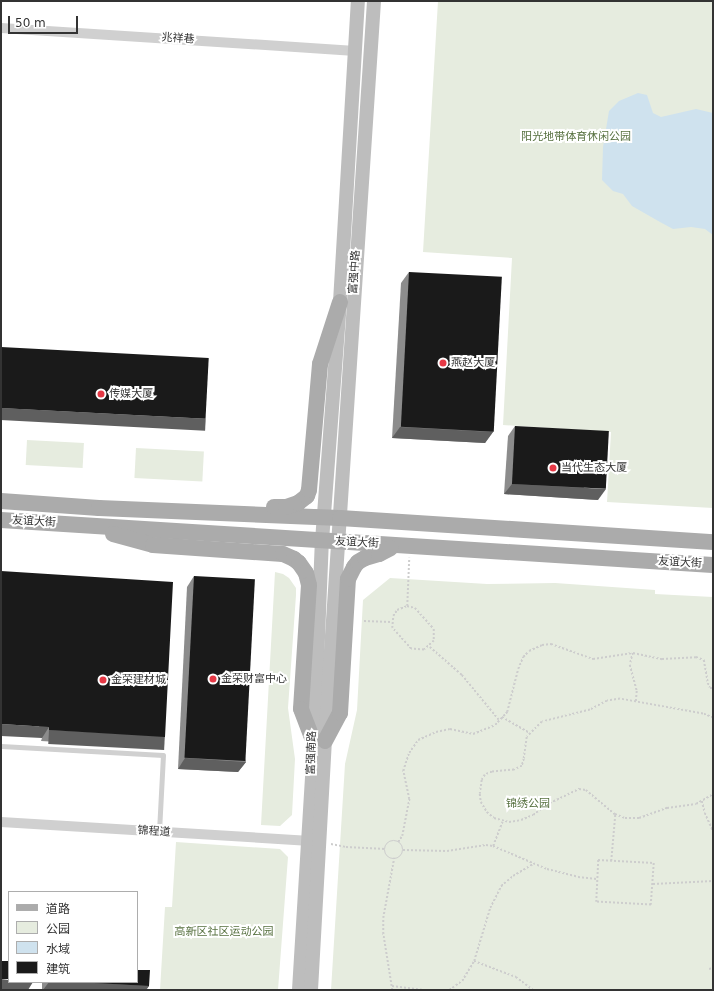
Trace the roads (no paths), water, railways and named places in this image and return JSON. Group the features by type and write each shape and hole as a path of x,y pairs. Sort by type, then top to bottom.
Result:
{"main road":[{"name":"富强中路","path":"324,517 340,302 358,1"},
{"name":"富强中路","path":"339,542 374,1"},
{"path":"99,508 142,502 281,508 303,500 309,490 311,482 320,364 340,302"},
{"name":"友谊大街","path":"1,501 99,508 324,517 713,542"},
{"name":"富强南路","path":"311,990 314,841 319,741 322,541 324,517"},
{"name":"友谊大街","path":"1,520 713,565"},
{"path":"83,525 153,545 282,554 294,559 306,573 309,585 301,709 319,741 340,713 348,580 358,562 402,546"},
{"name":"富强南路","path":"319,741 339,542"},
{"name":"富强南路","path":"299,990 314,841"}],"street":[{"name":"兆祥巷","path":"1,28 355,51"},
{"name":"锦程道","path":"1,822 314,841"}],"lane":[{"path":"1,746 164,755 159,832"}],"water":[{"path":"638,93 647,95 653,113 661,117 696,109 713,113 713,235 705,229 691,227 673,229 632,206 623,194 613,191 602,180 603,147 609,111 619,101"}],"place":[{"name":"燕赵大厦","path":"443,363"},
{"name":"传媒大厦","path":"101,394"},
{"name":"当代生态大厦","path":"553,468"},
{"name":"金荣财富中心","path":"213,679"},
{"name":"金荣建材城","path":"103,680"}],"park label":[{"name":"阳光地带体育休闲公园","path":"576,137"},
{"name":"锦绣公园","path":"528,804"},
{"name":"高新区社区运动公园","path":"224,932"}]}
